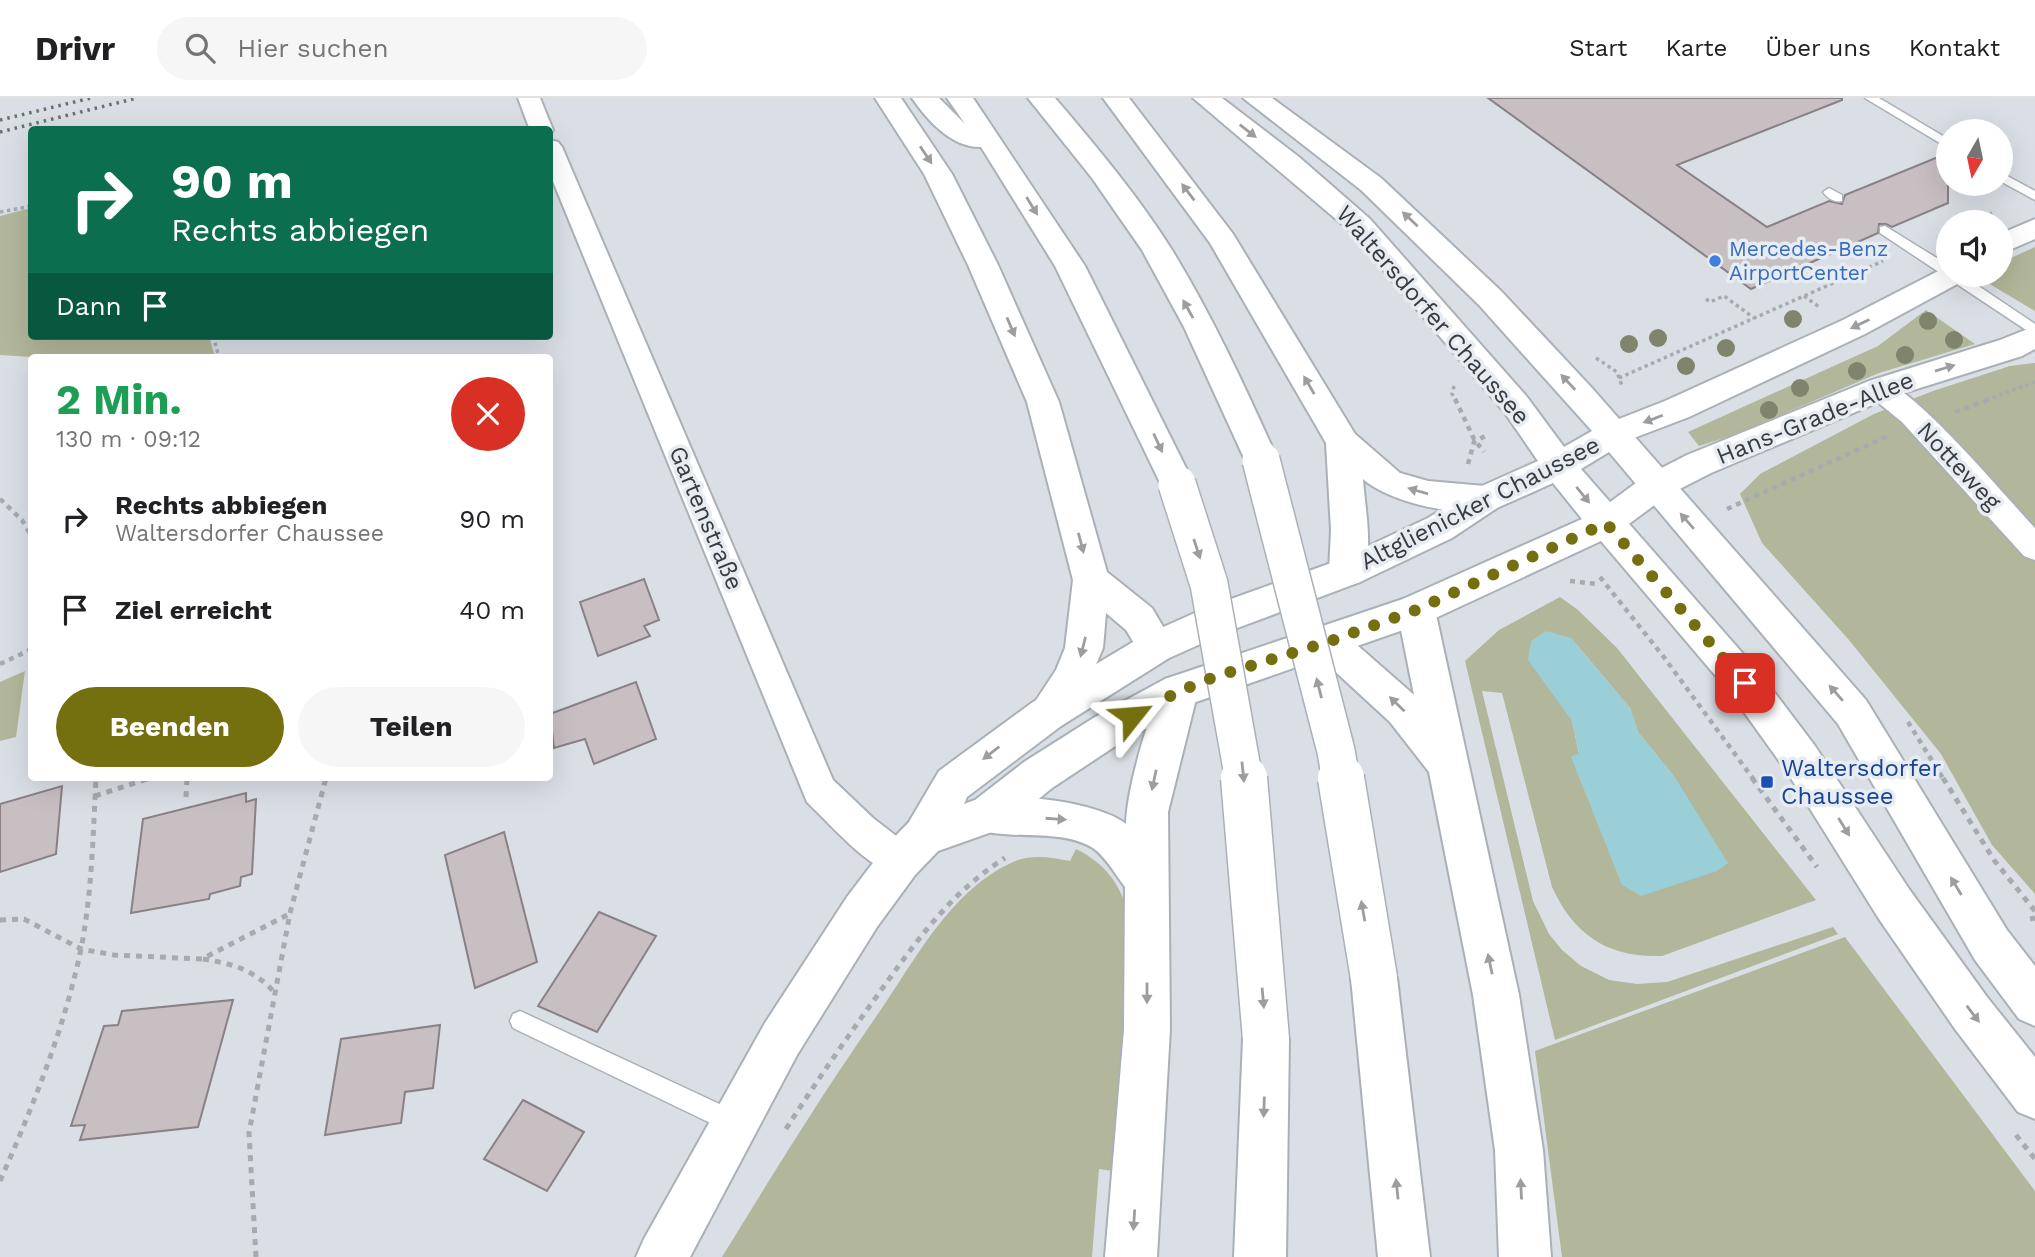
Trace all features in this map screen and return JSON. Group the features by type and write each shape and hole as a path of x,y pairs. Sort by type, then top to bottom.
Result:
{"main road":[{"path":"888,98 938,174 983,265 1043,402 1091,580 1084,648 1072,679 1046,714"},
{"path":"925,98 951,127 995,148"},
{"path":"960,98 1070,266 1177,484 1209,584 1243,766 1266,1039 1260,1257"},
{"path":"1041,98 1082,146 1156,250 1221,369 1261,460 1332,738 1374,978 1404,1257"},
{"path":"1064,98 1072,112 1082,146"},
{"path":"1116,98 1223,240 1343,443 1388,482 1428,494 1485,499"},
{"name":"Waltersdorfer Chaussee","path":"1206,98 1289,163 1360,225 1516,405 1559,466 1745,683 1801,759 1901,915 1971,1013 2035,1095"},
{"name":"Waltersdorfer Chaussee","path":"1256,98 1371,184 1421,230 1490,298 1613,434 1852,712 1991,945 2035,1003"},
{"path":"2013,239 2035,228"},
{"path":"1613,434 1677,409 1854,327 1936,282"},
{"name":"Hans-Grade-Allee","path":"1606,523 1656,486 1699,464 1880,389 2011,348 2035,334"},
{"name":"Altglienicker Chaussee","path":"662,1257 781,1039 827,966 912,849 953,784 1046,714 1156,647 1347,572 1440,528 1485,499 1559,466 1613,434"},
{"path":"1343,443 1349,530 1347,572"},
{"path":"912,849 988,815 1058,762 1196,678 1328,642 1416,610 1606,523"},
{"name":"Altglienicker Chaussee","path":"1328,642 1341,606 1347,572"},
{"path":"1091,580 1139,619 1156,647 1196,678"},
{"path":"1416,610 1496,995 1518,1150 1525,1257"},
{"path":"1131,1257 1147,1029 1147,812 1161,751 1196,678 1233,615 1328,642 1397,703 1426,734 1451,779"},
{"path":"988,815 1068,820 1109,835 1147,880"}],"street":[{"path":"529,98 540,126"},
{"name":"Gartenstraße","path":"553,154 820,791 860,830 912,849"},
{"name":"Notteweg","path":"1880,389 1921,425 2035,548"}],"lane":[{"path":"1871,98 1936,137"},
{"path":"2013,183 2035,196"},
{"path":"1885,230 1936,264"},
{"path":"1969,287 2035,334"},
{"path":"520,1021 735,1123"}],"path":[{"path":"0,212 28,207"},
{"path":"1617,379 1912,248"},
{"path":"1706,299 1710,302 1724,296 1755,318"},
{"path":"1804,296 1825,312"},
{"path":"1448,377 1454,385 1452,394 1463,410 1474,442 1484,452"},
{"path":"1720,512 1891,435 2035,382"},
{"path":"0,499 22,520 28,530"},
{"path":"0,664 28,651"},
{"path":"0,1181 30,1113 64,1018 89,897 96,781"},
{"path":"95,796 142,781"},
{"path":"186,797 187,781"},
{"path":"256,1257 249,1133 290,913 325,781"},
{"path":"785,1131 819,1077 950,898 981,871 1017,851"},
{"path":"202,959 290,913"},
{"path":"0,920 24,919 80,949 114,955 202,959 236,964 260,975 276,994"}],"green space":[{"path":"28,209 28,340 210,340 214,354 0,355 0,216"},
{"path":"2035,247 2035,311 1995,287 2013,287 2013,257"},
{"path":"1926,310 1975,344 1879,373 1736,434 1699,446 1688,432 1878,346"},
{"path":"2035,363 2035,894 1992,845 1941,754 1849,640 1762,543 1740,494 1760,474 1874,414 2010,366"},
{"path":"1560,597 1578,610 1617,648 1816,900 1662,956 1625,953 1595,940 1571,918 1552,887 1502,693 1482,691 1533,901 1549,934 1562,950 1581,966 1609,980 1637,984 1667,982 1833,927 1838,934 1555,1040 1465,661 1499,630","holes":["1571,638 1630,708 1638,732 1676,779 1571,757 1579,754 1572,721"]},
{"path":"25,671 16,737 0,741 0,682"},
{"path":"1076,849 1096,861 1110,876 1121,893 1129,914 1120,1172 1099,1169 1092,1257 722,1257 839,1072 922,948 954,907 991,874 1013,862 1034,857 1070,861"},
{"path":"1845,937 2035,1191 2035,1257 1562,1257 1535,1051"}],"water":[{"path":"1546,631 1571,638 1630,708 1638,732 1676,779 1728,863 1717,871 1641,896 1622,885 1571,757 1579,753 1572,721 1528,660 1531,641"}],"building":[{"path":"1488,98 1842,98 1677,165 1767,227 1829,201 1842,204 1845,195 1936,158 1936,196 1948,196 1948,203 1892,227 1879,224 1878,233 1751,289"},
{"path":"644,579 659,620 644,626 650,636 598,656 580,602"},
{"path":"636,682 656,739 594,764 585,739 554,748 553,713"},
{"path":"62,786 56,854 0,872 0,804"},
{"path":"246,793 246,802 256,799 252,874 241,877 240,886 210,894 209,899 131,913 143,819"},
{"path":"504,832 537,962 475,988 445,855"},
{"path":"599,912 656,936 597,1032 538,1006"},
{"path":"233,1000 198,1127 80,1140 85,1125 71,1126 104,1026 118,1025 122,1011"},
{"path":"440,1025 433,1088 405,1092 401,1123 325,1135 341,1039"},
{"path":"523,1100 584,1132 547,1191 484,1159"}],"railway":[{"path":"0,120 91,98"},
{"path":"0,132 137,98"}],"place":[{"name":"Mercedes-Benz AirportCenter","path":"1715,261"},
{"name":"Waltersdorfer Chaussee","path":"1767,782"}],"route":[{"path":"1132,716 1214,677 1328,642 1416,610 1606,523 1745,683"}]}
